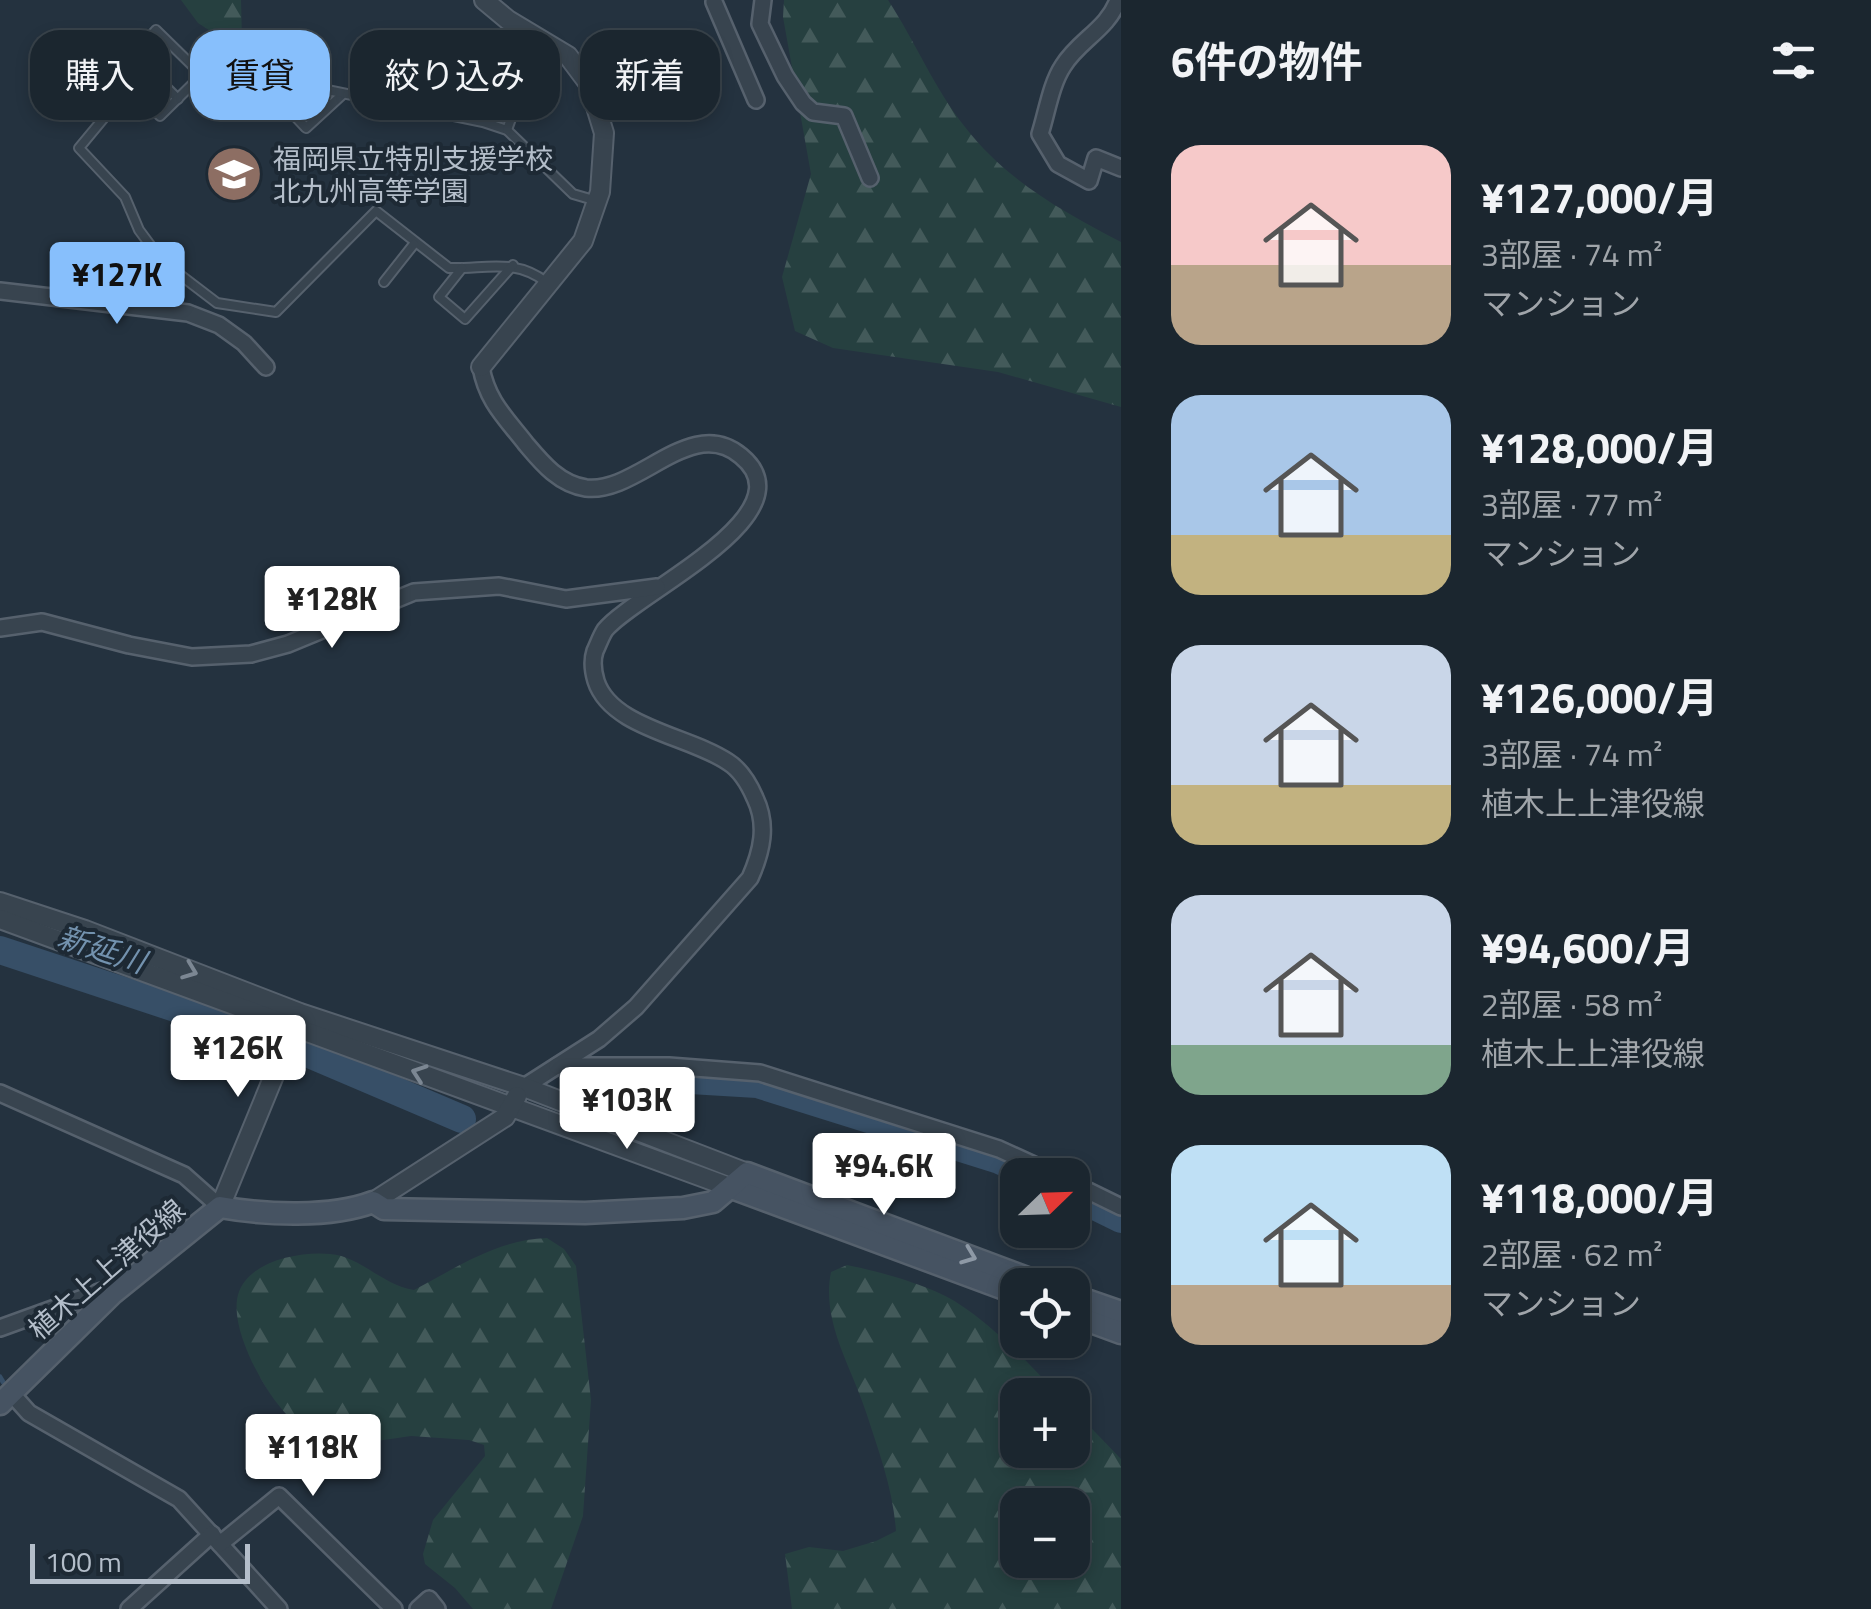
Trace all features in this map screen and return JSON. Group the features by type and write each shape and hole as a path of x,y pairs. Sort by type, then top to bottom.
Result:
{"main road":[{"name":"植木上上津役線","path":"3,1399 112,1294 220,1206 247,1212 318,1212 349,1211 373,1202 384,1210 585,1214 683,1208 713,1202 740,1180"},
{"path":"740,1180 1000,1269"},
{"path":"740,1180 1000,1287"},
{"path":"1090,1301 1121,1312"},
{"path":"1090,1322 1121,1333"}],"street":[{"path":"373,1202 505,1117 524,1088 599,1040 636,1007 750,878 761,854 761,810 747,780 729,762 619,712 601,696 593,656 604,631 657,587 726,540 752,512 758,496 755,474 743,456 724,446 704,444 608,486 587,488 548,469 485,390 481,366 583,241 597,201 604,134 589,84 568,56 508,20 484,0"},
{"path":"764,0 760,24 802,103 813,112 844,116 870,178"},
{"path":"1118,0 1116,20 1078,46 1061,69 1040,134 1058,164 1089,180 1096,158 1121,168"},
{"path":"714,2 756,100"},
{"path":"740,61 768,44"},
{"path":"0,291 188,313 220,325 266,367"},
{"path":"0,628 42,622 192,657 251,654 288,644 414,592 500,586 566,599 657,587"},
{"path":"0,902 84,930 297,1021 511,1105 740,1180"},
{"path":"0,919 297,1021 524,1088 740,1180"},
{"path":"0,1094 184,1175 220,1206 297,1021"},
{"path":"557,1066 669,1066 760,1073 1018,1158"},
{"path":"1090,1192 1121,1207"},
{"path":"0,1328 102,1290 112,1294"},
{"path":"3,1399 179,1499 280,1609"},
{"path":"129,1609 216,1539 279,1496 394,1609"},
{"path":"418,1609 430,1599 437,1609"}],"lane":[{"path":"170,44 190,63"},
{"path":"170,107 190,87"},
{"path":"170,91 178,99"},
{"path":"330,91 507,130 573,194 597,201"},
{"path":"330,106 343,94"},
{"path":"102,120 79,148 124,196 139,230 162,261 217,303 276,312 376,211 449,268 513,265 533,272 550,285"},
{"path":"507,130 511,120"},
{"path":"384,282 414,244"},
{"path":"462,268 439,297 465,319 513,265"}],"green space":[{"path":"181,0 241,0 242,30 209,30 198,23"},
{"path":"784,0 888,0 944,96 981,146 1037,193 1121,242 1121,407 998,372 833,348 795,331 782,277 811,174 783,17"},
{"path":"547,1238 564,1249 576,1266 591,1400 583,1516 551,1609 473,1609 455,1588 425,1564 423,1554 433,1520 485,1456 484,1445 469,1440 411,1436 370,1442 286,1414 259,1375 243,1341 238,1295 252,1274 290,1257 341,1256 414,1290 494,1249"},
{"path":"847,1265 935,1291 973,1314 1000,1337 1000,1358 1023,1358 1042,1378 1000,1378 1000,1468 1090,1468 1090,1427 1121,1459 1121,1609 792,1609 785,1554 809,1547 843,1551 896,1531 880,1456 834,1326 831,1272"}],"waterway":[{"name":"新延川","path":"0,950 293,1047 462,1119"},
{"name":"新延川","path":"592,1089 657,1078 757,1084 1000,1160"},
{"name":"新延川","path":"1090,1204 1121,1219"},
{"path":"0,1377 3,1382"}],"place":[{"name":"福岡県立特別支援学校 北九州高等学園","path":"234,174"}]}
